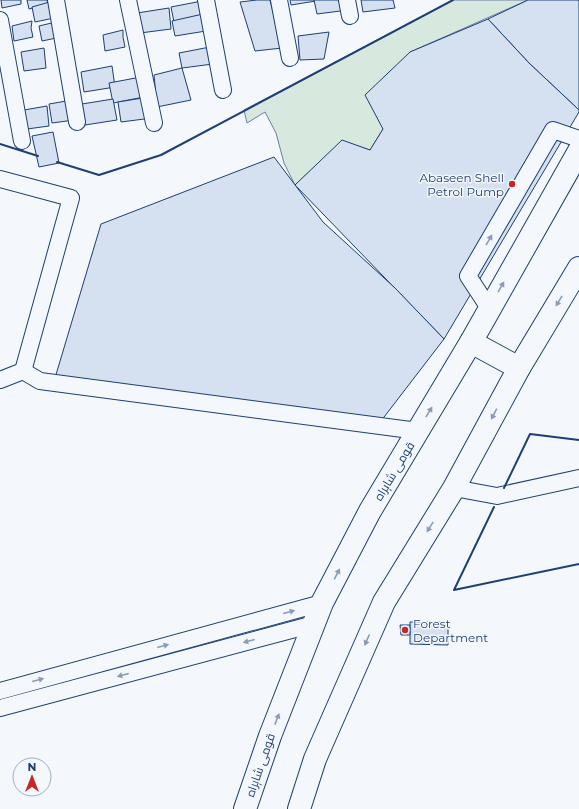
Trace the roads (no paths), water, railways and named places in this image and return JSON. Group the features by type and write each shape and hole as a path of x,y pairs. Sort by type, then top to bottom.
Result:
{"highway":[{"name":"قومی شاہراہ","path":"245,809 270,736 322,603 370,511 471,342 579,151"},
{"path":"299,809 315,759 384,602 454,488 519,368 579,268"},
{"path":"471,342 519,368"}],"street":[{"path":"56,0 77,122"},
{"path":"128,0 154,123"},
{"path":"206,0 223,90"},
{"path":"279,0 290,58"},
{"path":"347,0 350,16"},
{"path":"0,20 22,141"},
{"path":"489,308 468,276 553,130 579,139"},
{"path":"0,179 71,198 23,371"},
{"path":"0,380 23,371"},
{"path":"23,371 40,381 418,430"},
{"path":"454,488 497,496 579,478"},
{"path":"0,691 322,603"},
{"path":"0,708 314,624"}],"place":[{"name":"Abaseen Shell Petrol Pump","path":"512,184"},
{"name":"Forest Department","path":"405,630"}]}
